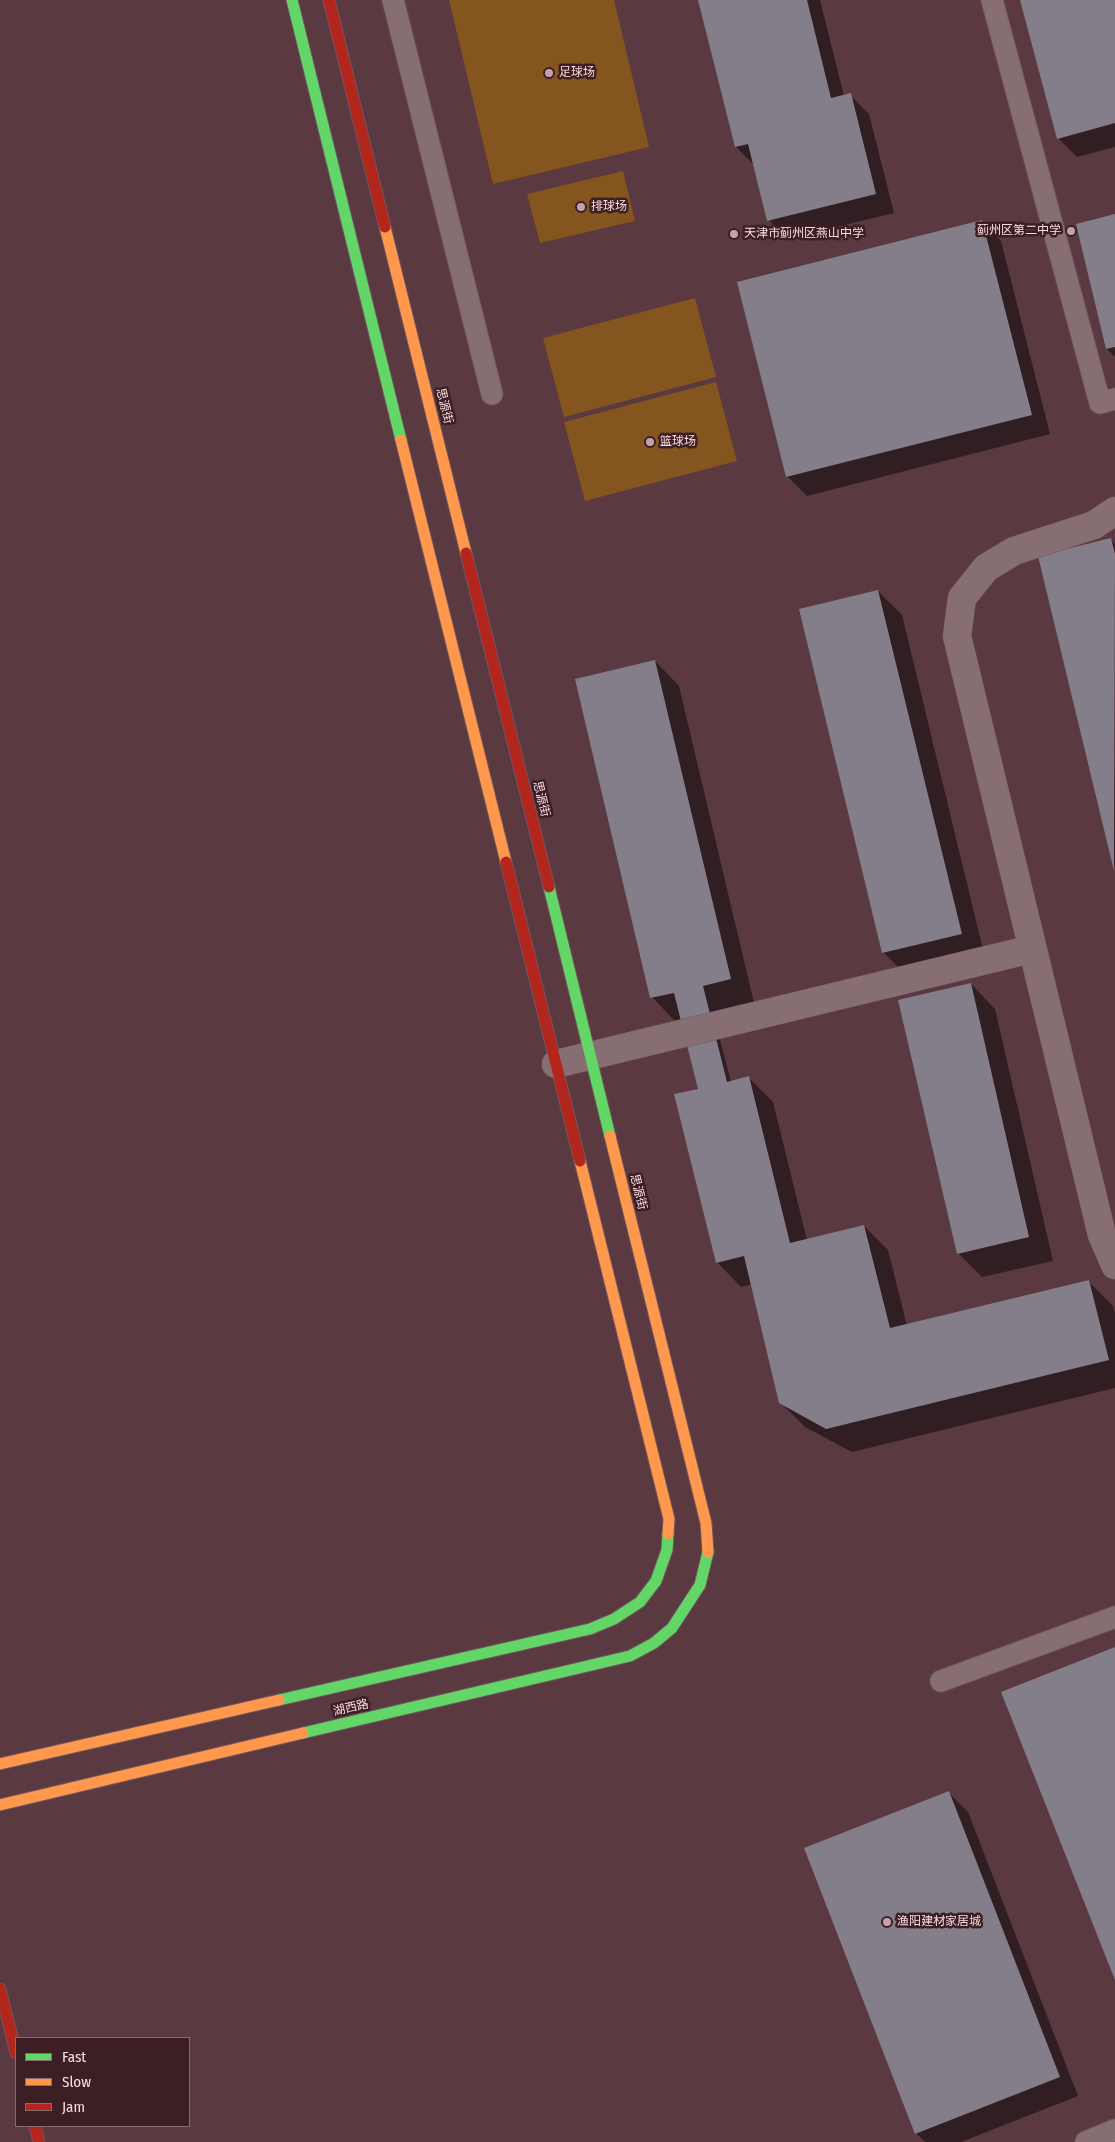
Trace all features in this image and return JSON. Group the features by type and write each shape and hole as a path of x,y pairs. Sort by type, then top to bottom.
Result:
{"street":[{"path":"292,0 556,1064 1032,949"},
{"name":"思源街","path":"330,0 706,1523 708,1553 700,1585 690,1603"},
{"path":"1115,511 1094,525 1014,551 986,568 962,598 957,636 1102,1235 1115,1265"},
{"name":"湖西路","path":"0,1764 590,1629 614,1620 640,1602 656,1581 668,1550 669,1519 556,1064"},
{"name":"湖西路","path":"0,1805 630,1656 654,1643 672,1628 690,1603"},
{"path":"0,1989 15,2049"},
{"path":"35,2127 39,2142"}],"lane":[{"path":"393,0 492,394"},
{"path":"992,0 1100,403 1115,399"},
{"path":"941,1681 1115,1617"},
{"path":"1086,2142 1115,2130"}],"shaded area":[{"name":"足球场","path":"449,0 614,0 649,147 493,184"},
{"name":"排球场","path":"623,171 635,221 540,243 527,194"},
{"path":"695,298 716,377 564,417 543,338"},
{"name":"篮球场","path":"716,382 737,461 585,501 564,422"}],"building":[{"path":"698,0 807,0 831,98 851,93 876,194 767,221 748,144 735,147"},
{"path":"1020,0 1115,0 1115,123 1057,139"},
{"path":"1115,214 1115,347 1106,349 1076,224"},
{"path":"982,220 1032,415 786,477 737,282"},
{"path":"1111,538 1115,554 1114,871 1038,556"},
{"path":"878,590 962,934 882,953 799,609"},
{"path":"655,660 731,979 703,986 727,1082 749,1076 790,1243 864,1225 890,1328 1089,1280 1109,1360 826,1429 779,1403 744,1256 716,1263 674,1094 698,1089 674,993 650,998 575,679"},
{"path":"971,983 1029,1237 957,1254 898,1000"},
{"path":"1115,1647 1115,1980 1001,1692"},
{"path":"949,1791 1060,2077 915,2134 804,1848"}],"traffic: fast":[{"path":"292,0 401,440"},
{"path":"549,887 610,1136"},
{"path":"279,1700 590,1629 614,1619 640,1602 656,1581 667,1550 668,1534"},
{"path":"303,1733 630,1656 654,1643 672,1628 700,1585 708,1552"}],"traffic: slow":[{"path":"385,227 466,553"},
{"path":"401,440 506,862"},
{"path":"610,1136 706,1523 708,1552"},
{"path":"580,1161 669,1519 668,1534"},
{"path":"0,1764 279,1700"},
{"path":"0,1805 303,1733"}],"traffic: jam":[{"path":"329,0 385,227"},
{"path":"466,553 549,887"},
{"path":"506,862 580,1161"},
{"path":"0,1989 15,2049"},
{"path":"35,2127 39,2142"}],"place":[{"name":"足球场","path":"549,73"},
{"name":"排球场","path":"581,207"},
{"name":"蓟州区第二中学","path":"1071,231"},
{"name":"天津市蓟州区燕山中学","path":"734,234"},
{"name":"篮球场","path":"650,442"},
{"name":"渔阳建材家居城","path":"887,1922"}]}
